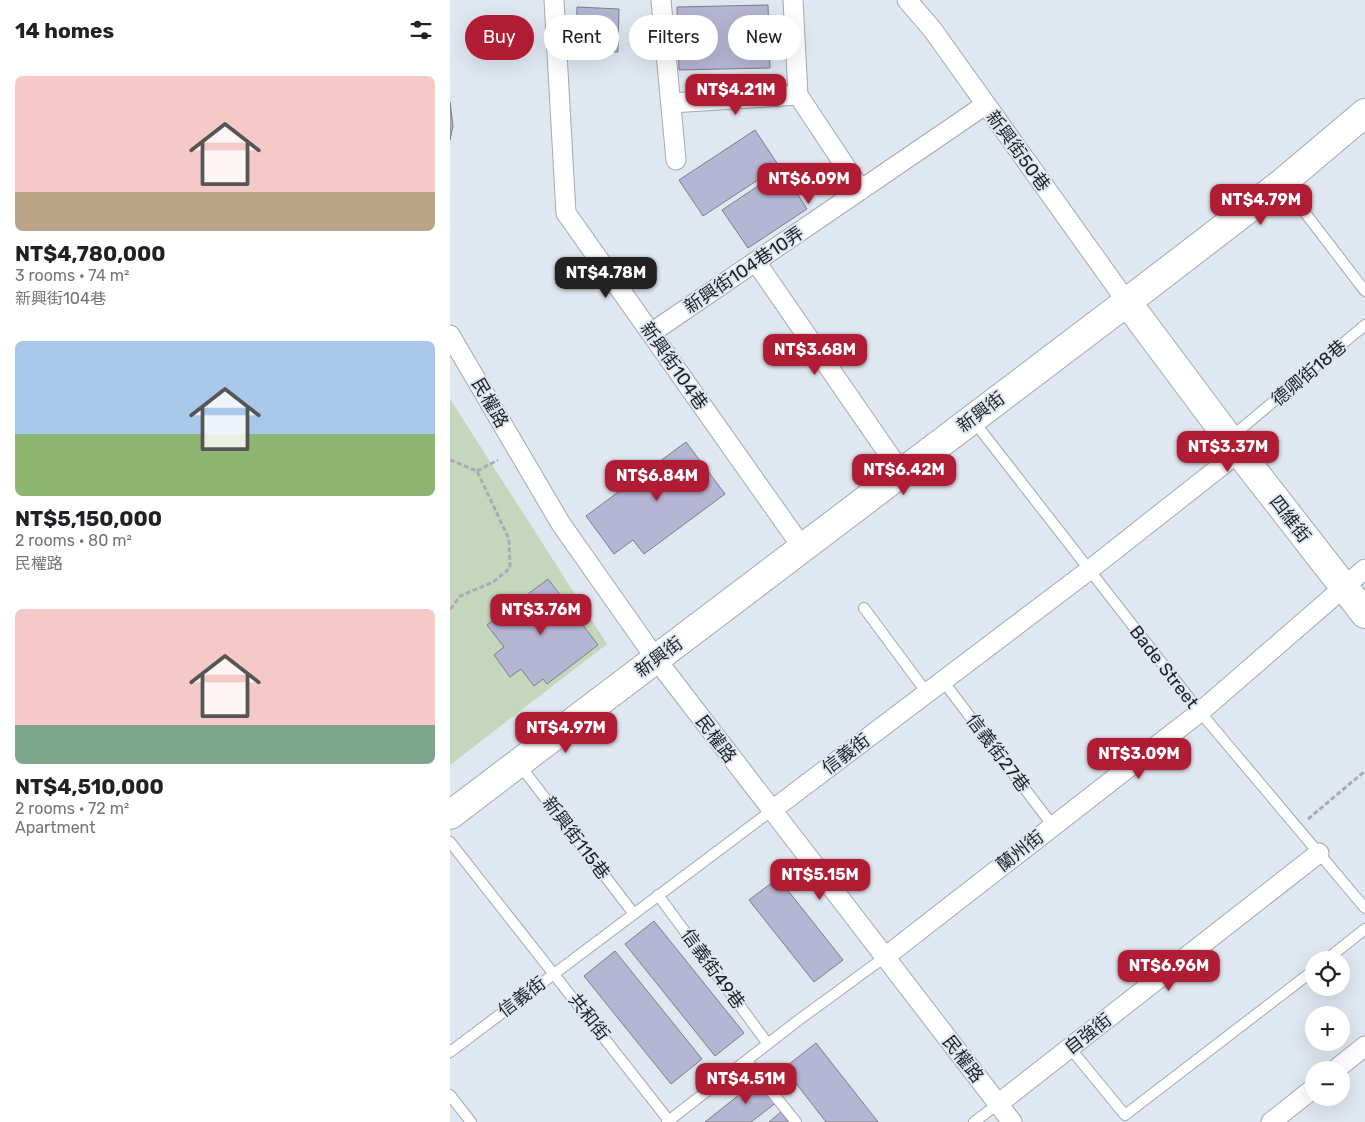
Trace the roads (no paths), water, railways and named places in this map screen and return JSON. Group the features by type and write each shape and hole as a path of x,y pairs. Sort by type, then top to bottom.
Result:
{"main road":[{"name":"新興街","path":"450,815 971,418 1128,302 1282,183 1365,113"},
{"name":"四維街","path":"1128,302 1234,446 1365,614"}],"street":[{"name":"新興街104巷","path":"554,0 566,213 802,547"},
{"path":"661,0 676,160"},
{"path":"793,0 798,95 861,190"},
{"name":"新興街50巷","path":"907,0 932,29 1128,302"},
{"path":"671,103 798,95"},
{"name":"新興街104巷10弄","path":"651,333 985,105"},
{"path":"756,262 901,472"},
{"name":"民權路","path":"450,335 561,524 656,659 1012,1122"},
{"name":"信義街","path":"771,811 1088,571 1234,446"},
{"name":"蘭州街","path":"885,957 1200,712 1365,569"},
{"name":"自強街","path":"998,1104 1319,853"},
{"path":"1346,1061 1365,1046"},
{"path":"1271,1122 1305,1095"}],"lane":[{"path":"1282,183 1365,292"},
{"name":"德卿街18巷","path":"1234,446 1365,325"},
{"name":"Bade Street","path":"971,418 1088,571 1200,712 1365,908"},
{"path":"864,608 927,693"},
{"name":"信義街27巷","path":"943,681 1053,826"},
{"name":"新興街115巷","path":"518,763 634,914"},
{"name":"信義街","path":"450,1052 771,811"},
{"name":"共和街","path":"450,842 555,972 669,1121"},
{"name":"信義街49巷","path":"658,895 768,1044"},
{"path":"1337,951 1365,928"},
{"name":"蘭州街","path":"669,1121 885,957"},
{"path":"1070,1048 1125,1115 1305,977"},
{"path":"747,1061 796,1122"},
{"path":"450,1095 471,1122"},
{"name":"自強街","path":"974,1122 998,1104"}]}
